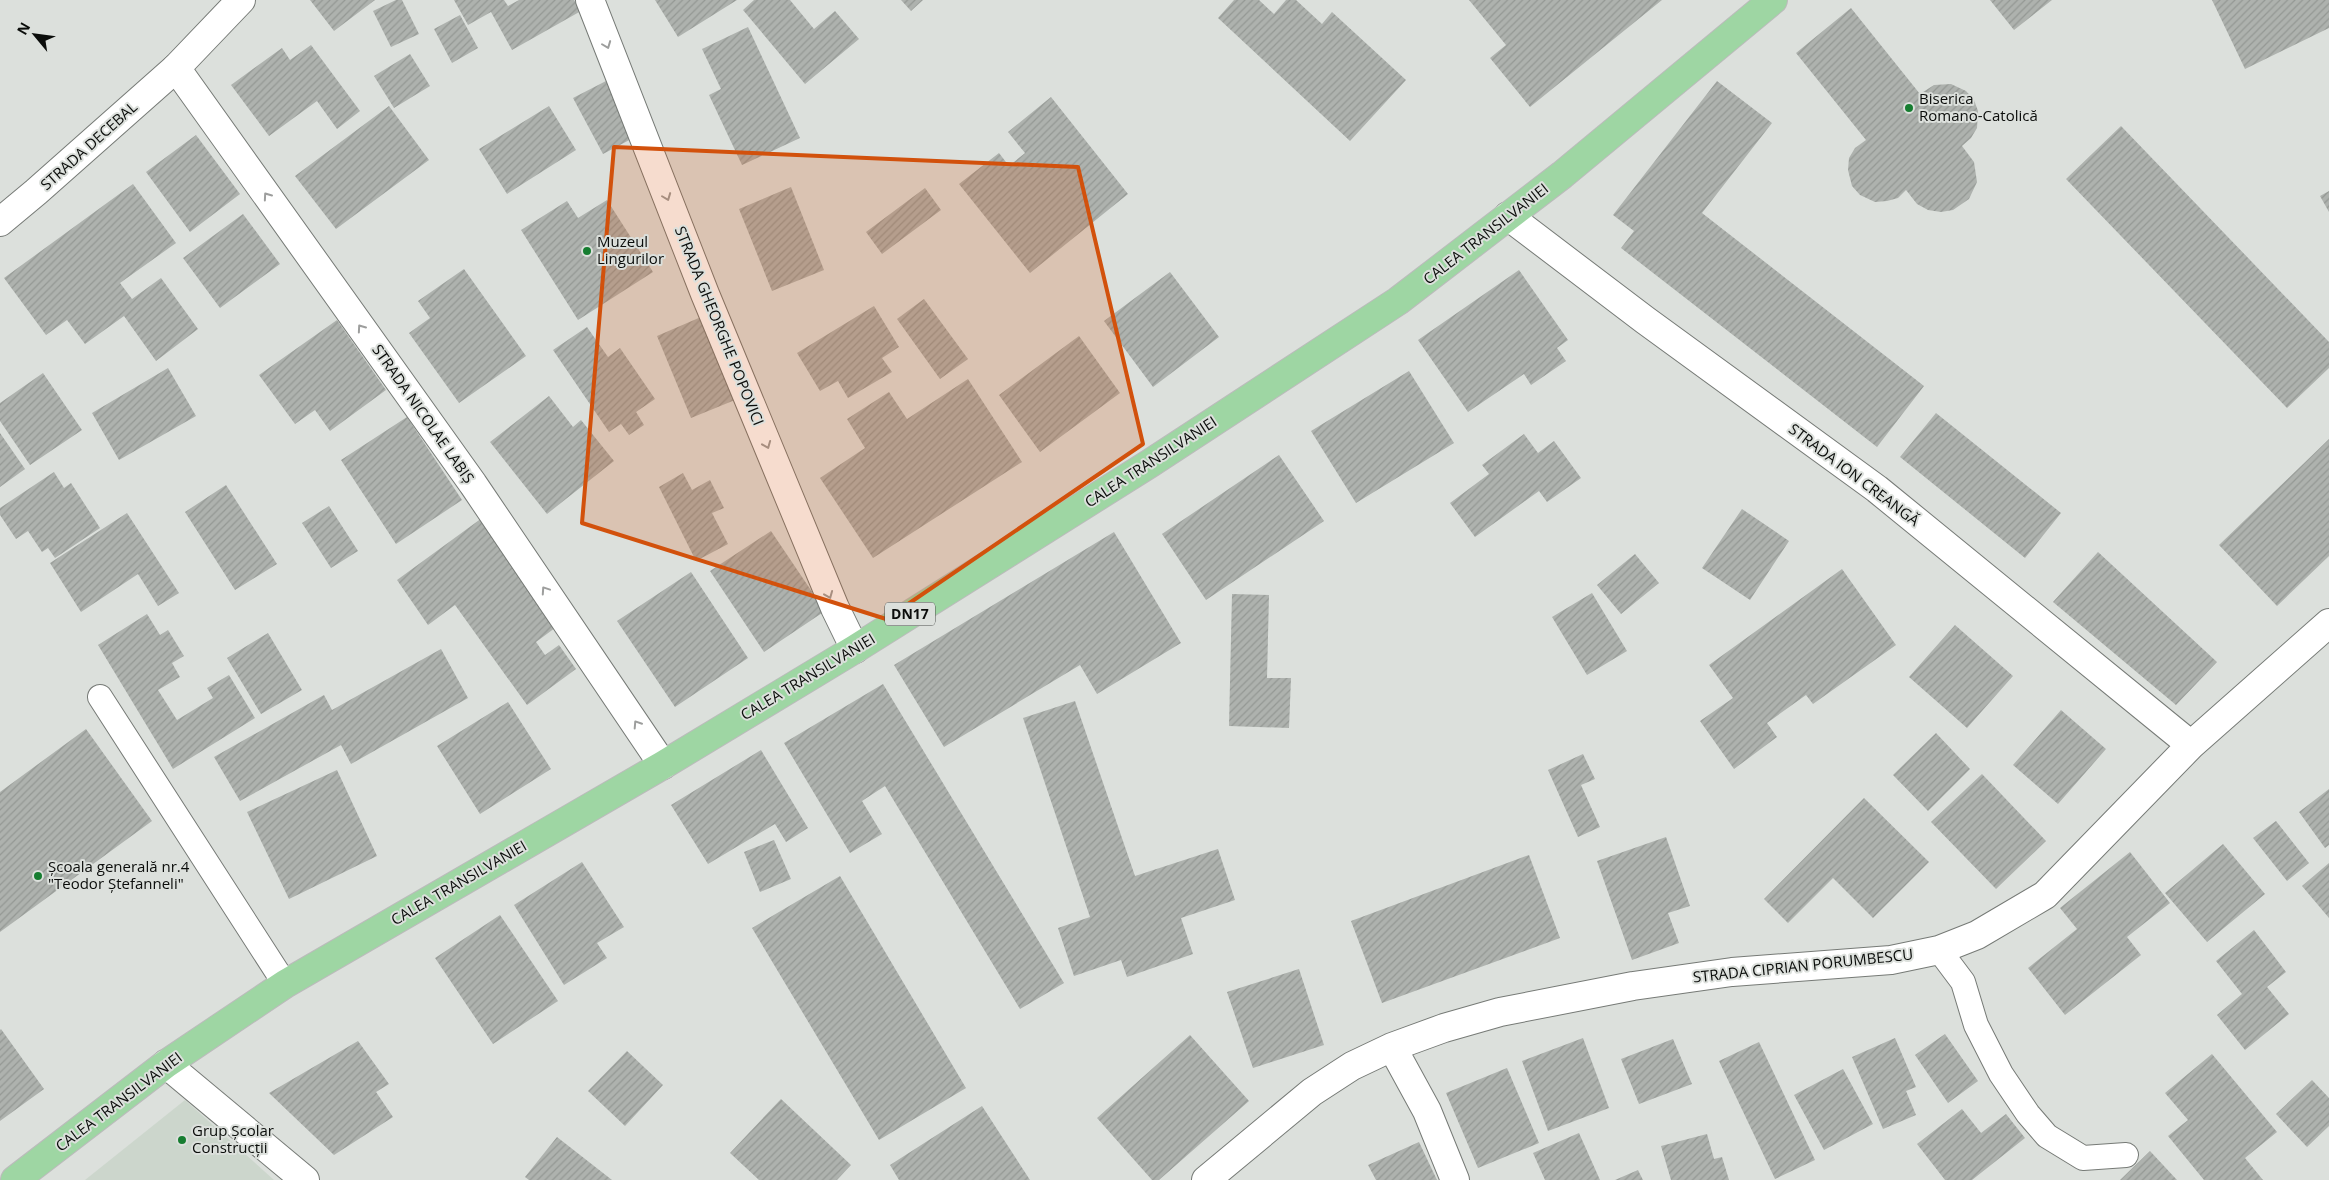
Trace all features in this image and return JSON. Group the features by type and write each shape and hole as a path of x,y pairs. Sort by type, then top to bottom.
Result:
{"highway":[{"name":"CALEA TRANSILVANIEI","path":"15,1180 166,1064 285,984 663,765 855,649 1149,464 1398,301 1570,168 1773,0"}],"street":[{"name":"STRADA DECEBAL","path":"0,222 176,68 241,0"},
{"name":"STRADA GHEORGHE POPOVICI","path":"590,0 705,294 835,608 855,649"},
{"name":"STRADA NICOLAE LABIȘ","path":"176,68 473,484 663,765"},
{"name":"STRADA ION CREANGĂ","path":"1508,216 1644,320 1877,489 2191,745"},
{"name":"STRADA CIPRIAN PORUMBESCU","path":"1206,1180 1312,1092 1352,1066 1392,1047 1444,1028 1500,1012 1633,986 1732,972 1891,960 1939,950 1977,935 2045,895 2191,745 2329,622"},
{"path":"1392,1047 1427,1111 1455,1180"},
{"path":"166,1064 305,1180"}],"lane":[{"path":"100,697 285,984"},
{"path":"1939,950 1963,982 1976,1025 2001,1074 2028,1114 2047,1136 2082,1158 2126,1155"}],"highlighted area":[{"path":"614,147 1078,167 1143,444 886,619 582,523"}],"shaded area":[{"name":"Grup Școlar Construcții","path":"185,1100 274,1180 85,1180"}],"building":[{"path":"310,0 375,0 334,31"},
{"path":"396,0 402,0 419,34 391,47 373,11"},
{"path":"454,0 504,0 508,6 519,0 574,0 581,11 512,50 491,12 468,25"},
{"path":"655,0 737,0 678,37"},
{"path":"754,0 790,0 814,29 835,11 859,39 805,84 743,10"},
{"path":"901,0 923,0 911,11"},
{"path":"1234,0 1259,0 1274,14 1286,0 1296,0 1322,24 1332,12 1406,80 1350,141 1218,18"},
{"path":"1469,0 1662,0 1530,107 1490,58 1506,45"},
{"path":"1990,0 2052,0 2014,30"},
{"path":"2212,0 2329,0 2329,28 2245,69"},
{"name":"Biserica Romano-Catolică","path":"1851,8 1920,94 1934,85 1951,84 1966,91 1974,100 1978,111 1977,128 1971,138 1962,146 1974,162 1977,182 1969,199 1953,210 1941,212 1928,210 1917,204 1906,190 1898,198 1875,202 1860,195 1852,186 1848,170 1849,158 1855,148 1866,140 1796,53"},
{"path":"460,15 478,48 452,63 434,29"},
{"path":"748,27 800,138 742,165 709,95 721,89 702,49"},
{"path":"311,45 360,111 337,129 317,101 269,136 231,85 282,48 290,60"},
{"path":"410,54 430,86 394,108 374,76"},
{"path":"606,81 635,137 603,154 573,98"},
{"path":"1717,81 1772,123 1702,213 1924,386 1877,447 1621,248 1634,231 1613,215"},
{"path":"1051,97 1128,194 1030,273 959,184 999,153 1009,166 1025,153 1008,132"},
{"path":"389,106 429,160 336,229 295,176"},
{"path":"549,106 576,150 507,194 479,149"},
{"path":"2121,126 2329,342 2329,368 2287,408 2066,179"},
{"path":"196,135 240,194 190,232 146,172"},
{"path":"133,184 176,243 120,283 132,299 161,278 198,329 156,361 124,316 85,344 67,320 46,335 4,278"},
{"path":"791,187 824,270 772,291 739,209"},
{"path":"925,188 941,210 882,254 866,232"},
{"path":"2329,191 2329,212 2320,196"},
{"name":"Muzeul Lingurilor","path":"607,200 653,272 578,320 521,230 567,201 578,218"},
{"path":"243,214 280,264 220,308 183,258"},
{"path":"464,269 526,356 459,403 409,333 430,318 418,301"},
{"path":"1519,270 1568,340 1557,348 1566,361 1531,385 1524,374 1468,412 1418,340"},
{"path":"1170,272 1219,337 1153,387 1104,321"},
{"path":"924,299 968,359 940,379 897,319"},
{"path":"874,306 899,347 882,358 892,372 848,398 838,381 820,391 797,353"},
{"path":"701,317 735,400 691,418 657,336"},
{"path":"337,320 386,390 330,431 315,410 295,424 259,375"},
{"path":"587,327 608,357 620,348 655,399 636,412 644,425 629,435 621,424 609,432 553,350"},
{"path":"1079,336 1120,393 1040,452 999,395"},
{"path":"168,368 196,416 119,460 92,413"},
{"path":"1409,371 1454,443 1356,503 1311,431"},
{"path":"43,373 82,430 30,465 0,421 0,403"},
{"path":"968,379 1022,462 873,558 820,478 865,448 847,419 889,392 907,419"},
{"path":"549,396 573,427 581,420 614,461 547,514 490,442"},
{"path":"1936,413 2061,513 2025,558 1900,457"},
{"path":"407,417 462,500 396,544 341,460"},
{"path":"0,433 25,469 0,487"},
{"path":"1524,434 1538,453 1554,441 1581,478 1547,502 1539,491 1475,537 1450,503 1489,474 1482,465"},
{"path":"2329,439 2329,556 2277,606 2219,545"},
{"path":"1279,455 1324,521 1206,600 1162,534"},
{"path":"54,472 64,488 71,483 100,528 55,558 48,548 42,552 28,531 16,539 0,515 0,508"},
{"path":"683,473 692,490 710,480 724,508 712,513 728,544 696,561 659,487"},
{"path":"226,485 277,564 235,590 185,512"},
{"path":"329,506 358,551 331,568 302,523"},
{"path":"1742,509 1789,541 1750,600 1702,568"},
{"path":"127,513 179,593 158,606 138,574 81,612 50,563"},
{"path":"482,518 559,625 536,642 545,655 559,645 576,669 527,705 455,605 428,625 397,580"},
{"path":"771,531 825,611 764,652 710,571"},
{"path":"1114,532 1181,643 1097,694 1080,665 944,747 894,665"},
{"path":"2098,552 2217,662 2176,705 2053,602"},
{"path":"1635,554 1659,583 1621,614 1597,585"},
{"path":"1842,569 1896,645 1813,704 1806,695 1767,723 1777,737 1734,769 1700,721 1733,698 1709,665"},
{"path":"691,572 748,658 675,707 617,621"},
{"path":"1592,593 1627,651 1587,675 1552,617"},
{"path":"1232,594 1269,595 1267,678 1291,678 1289,728 1229,726"},
{"path":"147,614 160,635 168,630 184,656 172,663 180,677 158,690 177,720 213,698 207,688 229,675 255,718 173,769 98,645"},
{"path":"1955,625 2013,676 1967,728 1909,677"},
{"path":"268,633 302,690 261,714 227,658"},
{"path":"441,649 468,698 351,764 341,745 240,801 214,757 324,695 332,710"},
{"path":"883,684 1064,983 1020,1009 885,786 862,801 882,834 850,853 784,743"},
{"path":"1075,701 1135,876 1218,849 1235,900 1181,918 1193,954 1127,977 1121,960 1074,976 1058,928 1090,917 1023,718"},
{"path":"508,702 551,769 480,814 437,746"},
{"path":"2061,710 2106,749 2058,804 2013,765"},
{"name":"Școala generală nr.4 \"Teodor Ștefanneli\"","path":"86,729 152,821 0,932 0,792"},
{"path":"1936,733 1970,769 1928,811 1893,775"},
{"path":"761,750 808,828 786,842 775,824 708,864 671,805"},
{"path":"1583,754 1595,779 1581,785 1600,827 1578,837 1548,770"},
{"path":"337,770 377,856 289,899 247,812"},
{"path":"1982,774 2046,841 1996,889 1931,822"},
{"path":"2329,789 2329,845 2325,848 2299,812"},
{"path":"1864,798 1929,862 1873,918 1833,878 1788,923 1764,899"},
{"path":"2276,821 2309,863 2287,881 2253,838"},
{"path":"1666,837 1690,906 1668,913 1679,943 1632,960 1597,861"},
{"path":"774,840 791,879 760,892 744,852"},
{"path":"2223,844 2265,894 2207,942 2165,893"},
{"path":"2130,852 2170,903 2127,937 2141,955 2065,1015 2028,968 2077,929 2060,908"},
{"path":"1529,855 1560,938 1382,1003 1351,921"},
{"path":"582,862 624,927 597,943 607,958 564,985 514,905"},
{"path":"2329,863 2329,918 2302,886"},
{"path":"840,876 966,1088 879,1140 752,928"},
{"path":"500,915 558,1001 493,1044 435,958"},
{"path":"2254,930 2286,972 2267,987 2289,1014 2245,1050 2217,1015 2242,994 2216,961"},
{"path":"1299,969 1324,1045 1253,1068 1227,992"},
{"path":"0,1030 44,1089 0,1121"},
{"path":"1945,1034 1978,1081 1948,1103 1915,1055"},
{"path":"1190,1035 1249,1101 1159,1180 1152,1180 1097,1118"},
{"path":"1583,1038 1609,1108 1548,1131 1522,1061"},
{"path":"1895,1038 1916,1087 1906,1091 1916,1115 1883,1129 1852,1057"},
{"path":"1673,1039 1692,1084 1639,1104 1621,1059"},
{"path":"358,1041 389,1084 376,1092 393,1117 334,1155 269,1093"},
{"path":"1759,1042 1815,1160 1775,1179 1719,1061"},
{"path":"627,1051 663,1085 625,1126 588,1091"},
{"path":"2212,1054 2277,1132 2245,1158 2263,1180 2204,1180 2168,1136 2188,1120 2165,1093"},
{"path":"1507,1068 1539,1143 1478,1168 1446,1093"},
{"path":"1843,1069 1873,1124 1824,1150 1794,1095"},
{"path":"2312,1080 2329,1098 2329,1126 2307,1147 2276,1114"},
{"path":"781,1099 851,1165 837,1180 759,1180 730,1153"},
{"path":"982,1106 1030,1180 899,1180 890,1165"},
{"path":"1962,1109 1981,1133 2006,1114 2025,1138 1972,1180 1945,1180 1917,1144"},
{"path":"1579,1133 1600,1180 1545,1180 1533,1153"},
{"path":"1707,1134 1714,1159 1722,1157 1729,1180 1671,1180 1661,1146"},
{"path":"557,1137 612,1180 529,1180 525,1177"},
{"path":"1419,1142 1437,1180 1376,1180 1368,1165"},
{"path":"2150,1151 2177,1180 2120,1180"},
{"path":"1638,1170 1643,1180 1615,1180"}],"place":[{"name":"Biserica Romano-Catolică","path":"1909,108"},
{"name":"Muzeul Lingurilor","path":"587,251"},
{"name":"Școala generală nr.4 \"Teodor Ștefanneli\"","path":"38,876"},
{"name":"Grup Școlar Construcții","path":"182,1140"}]}
